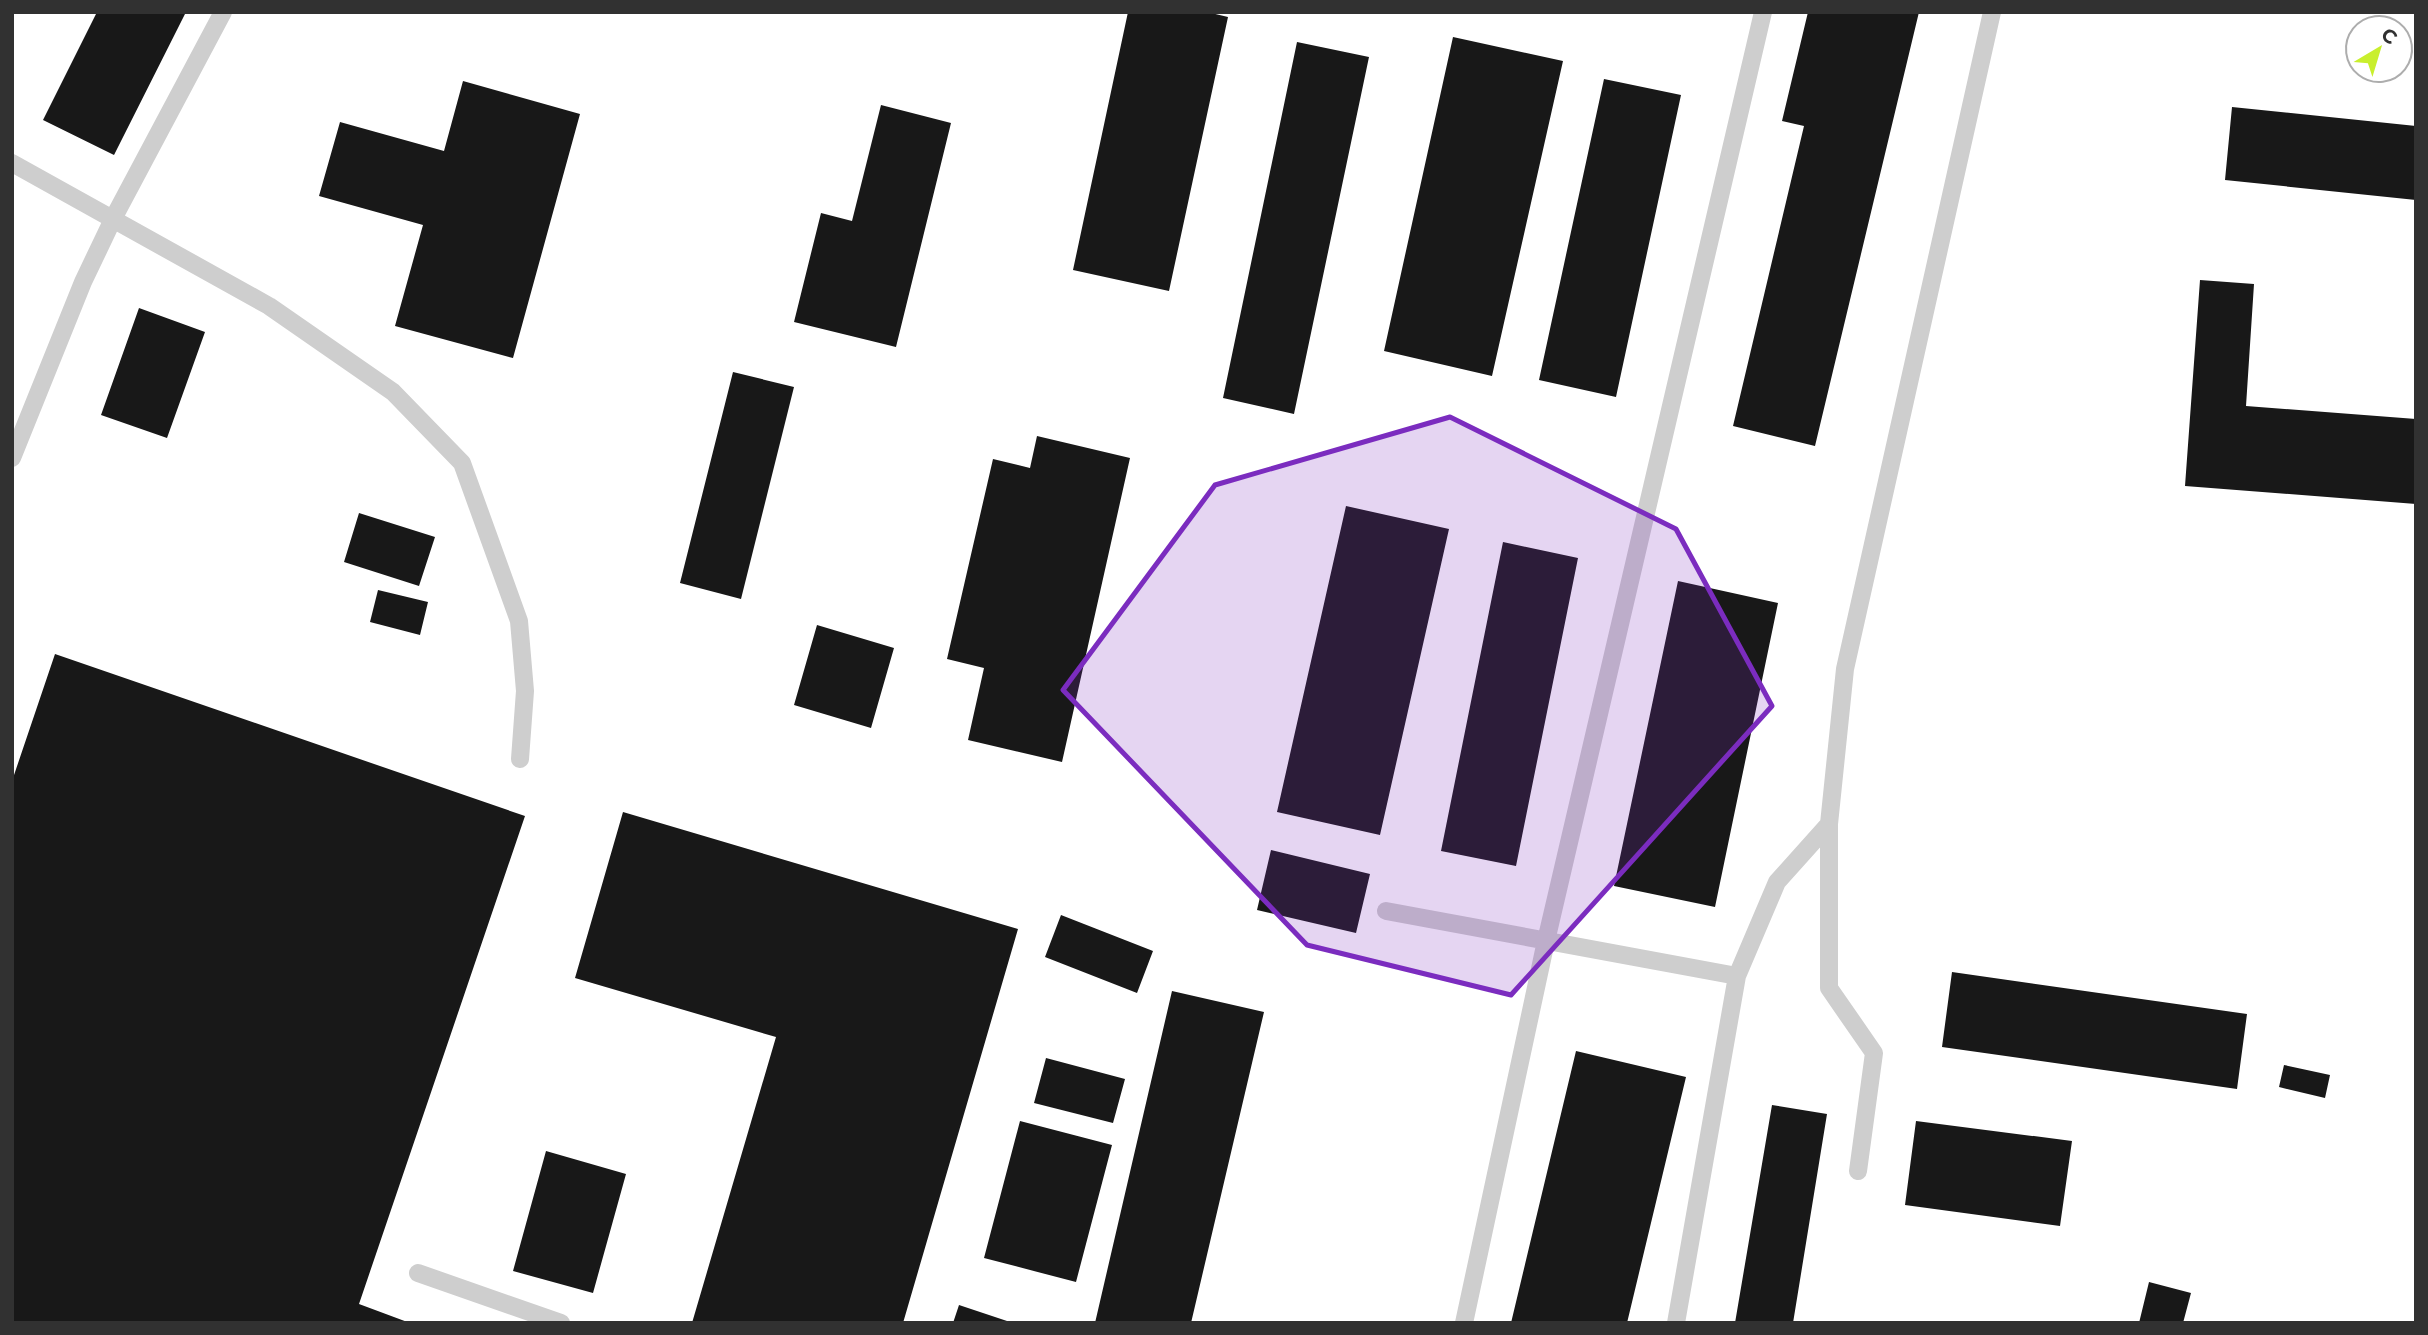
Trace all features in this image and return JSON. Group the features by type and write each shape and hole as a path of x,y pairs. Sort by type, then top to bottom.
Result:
{"lane":[{"path":"12,458 83,282 114,217 223,12"},
{"path":"1464,1323 1546,941 1763,12"},
{"path":"1858,1171 1874,1053 1829,988 1829,824 1844,669 1993,12"},
{"path":"12,163 114,217 269,306 393,392 462,463 519,621 525,691 520,759"},
{"path":"1676,1323 1737,976 1777,882 1829,824"},
{"path":"1386,911 1737,976"},
{"path":"418,1273 561,1323"}],"highlighted area":[{"path":"1450,417 1676,529 1772,706 1511,995 1307,945 1063,690 1215,485"}],"building":[{"path":"97,12 186,12 114,155 43,120"},
{"path":"1128,12 1207,12 1228,17 1169,291 1073,270"},
{"path":"1808,12 1919,12 1815,446 1733,426 1804,126 1782,121"},
{"path":"1453,37 1563,61 1492,376 1384,351"},
{"path":"1297,42 1369,57 1294,414 1223,398"},
{"path":"1604,79 1681,95 1616,397 1539,380"},
{"path":"463,81 580,114 513,358 395,326 423,225 319,196 340,122 444,151"},
{"path":"881,105 951,123 896,347 794,322 821,213 852,221"},
{"path":"2232,107 2416,126 2416,200 2225,180"},
{"path":"2200,280 2254,284 2246,406 2416,419 2416,504 2185,486"},
{"path":"139,308 205,332 167,438 101,415"},
{"path":"733,372 794,387 741,599 680,583"},
{"path":"1037,436 1130,458 1062,762 968,740 984,668 947,659 993,459 1030,468"},
{"path":"1346,506 1449,529 1380,835 1277,812"},
{"path":"359,513 435,537 419,586 344,562"},
{"path":"1503,542 1578,558 1516,866 1441,851"},
{"path":"1678,581 1778,603 1715,907 1614,886"},
{"path":"378,590 428,602 420,635 370,622"},
{"path":"817,625 894,648 871,728 794,705"},
{"path":"55,654 525,816 359,1304 410,1323 12,1323 12,781"},
{"path":"623,812 1018,929 903,1323 692,1323 776,1037 575,978"},
{"path":"1271,850 1370,874 1356,933 1257,910"},
{"path":"1061,915 1153,951 1137,993 1045,957"},
{"path":"1952,972 2247,1014 2237,1089 1942,1047"},
{"path":"1172,991 1264,1012 1191,1323 1095,1323"},
{"path":"1576,1051 1686,1077 1627,1323 1511,1323"},
{"path":"1046,1058 1125,1079 1113,1123 1034,1103"},
{"path":"2284,1065 2330,1075 2325,1098 2279,1087"},
{"path":"1772,1105 1827,1114 1793,1323 1735,1323"},
{"path":"1020,1121 1112,1145 1076,1282 984,1258"},
{"path":"1916,1121 2072,1141 2060,1226 1905,1205"},
{"path":"546,1151 626,1174 593,1293 513,1271"},
{"path":"2149,1282 2191,1293 2183,1323 2139,1323"},
{"path":"959,1305 1010,1322 1010,1323 953,1323"}]}
